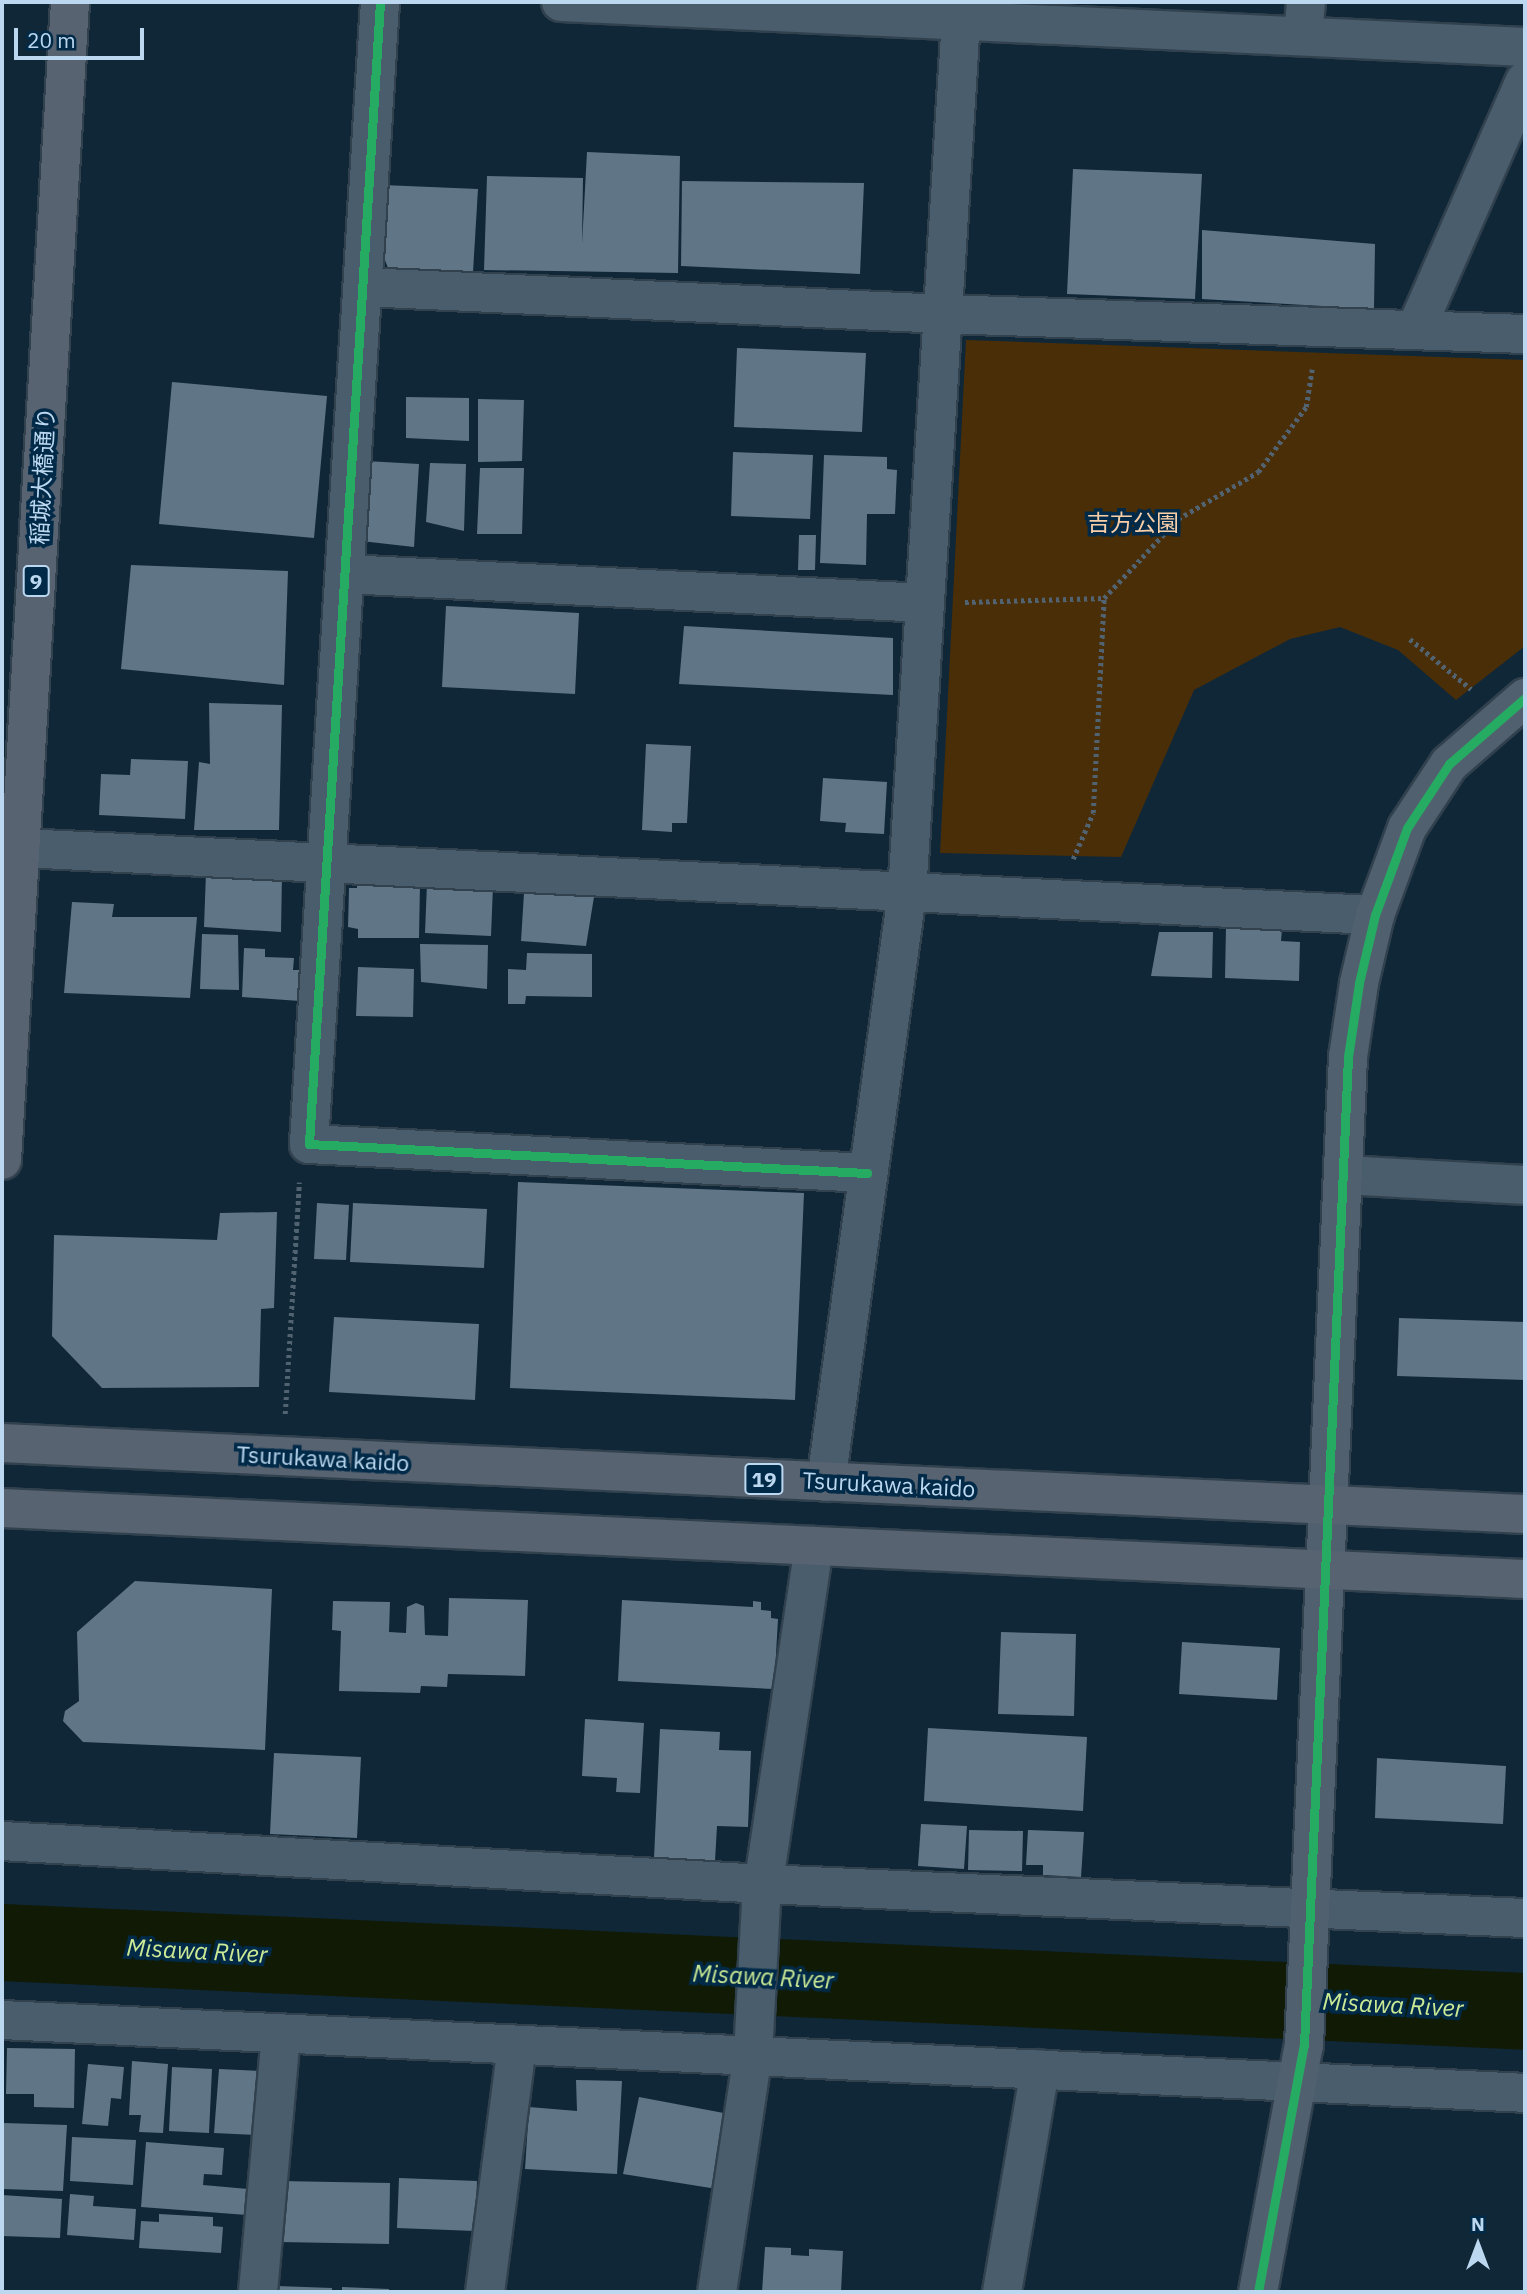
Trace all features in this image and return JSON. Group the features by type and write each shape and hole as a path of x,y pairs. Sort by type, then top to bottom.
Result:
{"main road":[{"name":"稲城大橋通り","path":"2,1160 11,848 70,2"},
{"name":"Tsurukawa kaido","path":"2,1443 1525,1514"},
{"path":"2,1508 1525,1579"}],"street":[{"path":"380,2 309,1144 867,1172"},
{"path":"561,2 1304,19 1525,47"},
{"path":"826,1482 907,894 962,11"},
{"path":"1416,329 1525,80"},
{"path":"363,287 944,314 1525,334"},
{"path":"345,574 925,603"},
{"path":"1258,2292 1300,2084 1304,2045 1345,1175 1348,1057 1375,915 1407,828 1449,764 1525,698"},
{"path":"11,848 1375,915"},
{"path":"1345,1175 1525,1185"},
{"path":"716,2292 755,2038 762,1897 814,1546"},
{"path":"2,1841 762,1897 1308,1920 1525,1918"},
{"path":"2,2020 517,2046 755,2038 1040,2069 1525,2094"},
{"path":"258,2292 281,2035"},
{"path":"485,2292 517,2046"},
{"path":"1002,2292 1040,2069"}],"path":[{"path":"1056,900 1093,813 1104,598 1178,519 1258,472 1306,407 1320,326"},
{"path":"925,603 1104,598"},
{"path":"1410,639 1478,696"},
{"path":"285,1415 301,1163 309,1144"}],"green space":[{"name":"吉方公園","path":"966,340 1525,360 1525,646 1456,700 1398,650 1340,627 1290,639 1194,690 1121,857 940,853"}],"building":[{"path":"587,152 680,156 678,273 484,270 487,176 583,178 582,244"},
{"path":"1073,169 1202,174 1195,299 1067,294"},
{"path":"682,181 864,183 860,274 681,266"},
{"path":"383,185 478,189 473,272 388,268 380,247"},
{"path":"1202,230 1375,244 1374,309 1202,299"},
{"path":"737,348 866,353 862,432 734,427"},
{"path":"172,382 327,396 314,538 159,524"},
{"path":"406,397 469,398 469,441 406,438"},
{"path":"478,399 524,400 522,461 478,462"},
{"path":"733,452 813,455 810,519 731,516"},
{"path":"824,455 887,457 887,469 897,470 895,514 867,514 866,565 820,563"},
{"path":"366,461 419,464 414,547 361,541"},
{"path":"430,463 466,464 464,531 426,522"},
{"path":"480,468 524,468 522,534 477,534"},
{"path":"799,535 816,535 815,570 798,570"},
{"path":"131,565 288,571 284,685 121,669"},
{"path":"446,606 579,613 575,694 442,687"},
{"path":"684,626 893,638 893,695 679,684"},
{"path":"209,703 282,705 279,830 194,830 199,762 210,764"},
{"path":"646,744 691,746 687,823 672,823 672,832 642,830"},
{"path":"131,759 188,761 185,819 99,815 101,774 130,775"},
{"path":"823,778 887,782 884,834 845,832 846,823 820,821"},
{"path":"206,872 282,874 281,932 204,927"},
{"path":"357,882 420,885 419,938 358,938 358,929 348,927 349,888 357,888"},
{"path":"427,883 493,886 491,936 425,933"},
{"path":"524,893 594,897 586,946 521,941"},
{"path":"72,902 114,904 112,917 197,917 190,998 64,993"},
{"path":"1226,927 1282,929 1281,941 1300,942 1299,981 1225,978"},
{"path":"1159,932 1213,932 1212,978 1151,976"},
{"path":"202,934 238,935 239,990 200,989"},
{"path":"420,944 488,945 487,989 421,982"},
{"path":"244,948 265,949 265,957 294,958 293,970 301,970 300,1001 242,997"},
{"path":"527,953 592,954 592,997 526,996 525,1004 508,1004 508,969 526,970"},
{"path":"358,967 414,969 413,1017 356,1016"},
{"path":"518,1182 804,1193 795,1400 510,1388"},
{"path":"317,1203 349,1205 346,1260 314,1259"},
{"path":"353,1203 487,1209 484,1268 350,1262"},
{"path":"277,1212 274,1308 261,1309 259,1387 102,1388 52,1336 54,1235 217,1240 220,1213"},
{"path":"334,1317 479,1324 475,1400 329,1392"},
{"path":"1399,1318 1525,1322 1525,1380 1397,1376"},
{"path":"135,1581 272,1589 265,1750 83,1742 63,1721 65,1711 79,1701 77,1632"},
{"path":"449,1598 528,1600 525,1676 448,1674 447,1687 421,1686 420,1693 339,1691 341,1631 332,1630 333,1601 390,1602 389,1632 406,1633 407,1607 416,1603 424,1606 425,1635 448,1636"},
{"path":"622,1600 753,1607 753,1601 761,1602 761,1610 771,1611 771,1618 778,1619 774,1689 618,1681"},
{"path":"1001,1632 1076,1634 1074,1716 998,1714"},
{"path":"1182,1642 1280,1648 1277,1700 1179,1694"},
{"path":"585,1719 644,1723 640,1793 616,1792 617,1778 582,1776"},
{"path":"928,1728 1087,1737 1083,1811 924,1801"},
{"path":"660,1729 720,1732 719,1750 751,1751 748,1827 717,1826 715,1861 654,1858"},
{"path":"274,1753 361,1757 357,1838 270,1834"},
{"path":"1377,1758 1506,1766 1503,1824 1375,1818"},
{"path":"921,1824 967,1826 964,1869 918,1866"},
{"path":"969,1830 1023,1831 1022,1871 968,1870"},
{"path":"1028,1830 1084,1832 1081,1877 1043,1875 1043,1865 1026,1865"},
{"path":"7,2048 75,2049 74,2108 34,2107 34,2094 6,2094"},
{"path":"132,2061 168,2064 163,2133 139,2132 141,2115 129,2115"},
{"path":"88,2064 124,2067 121,2099 111,2098 108,2126 82,2124"},
{"path":"172,2067 212,2069 209,2133 169,2131"},
{"path":"219,2069 260,2071 256,2135 214,2133"},
{"path":"576,2080 622,2081 617,2174 525,2169 529,2107 577,2111"},
{"path":"639,2097 729,2114 717,2189 623,2174"},
{"path":"4,2123 67,2125 63,2191 2,2189"},
{"path":"72,2137 136,2140 133,2185 70,2181"},
{"path":"146,2142 224,2148 222,2175 204,2174 203,2185 248,2189 247,2215 141,2207"},
{"path":"399,2178 477,2181 475,2231 397,2228"},
{"path":"280,2181 390,2183 389,2244 279,2242"},
{"path":"70,2194 94,2196 93,2206 136,2209 134,2240 67,2235"},
{"path":"2,2195 62,2199 60,2238 2,2236"},
{"path":"159,2214 213,2217 213,2226 223,2227 221,2253 139,2248 141,2221 159,2222"},
{"path":"765,2247 791,2248 791,2255 809,2256 809,2249 843,2251 841,2292 762,2292"},
{"path":"277,2286 332,2288 332,2292 277,2292"},
{"path":"342,2287 389,2289 389,2292 342,2292"}],"waterway":[{"name":"Misawa River","path":"2,1942 1525,2011"}],"cycle path":[{"path":"380,2 309,1144 867,1173"},
{"path":"1258,2292 1304,2045 1348,1057 1359,983 1375,915 1407,828 1449,764 1525,698"}]}
